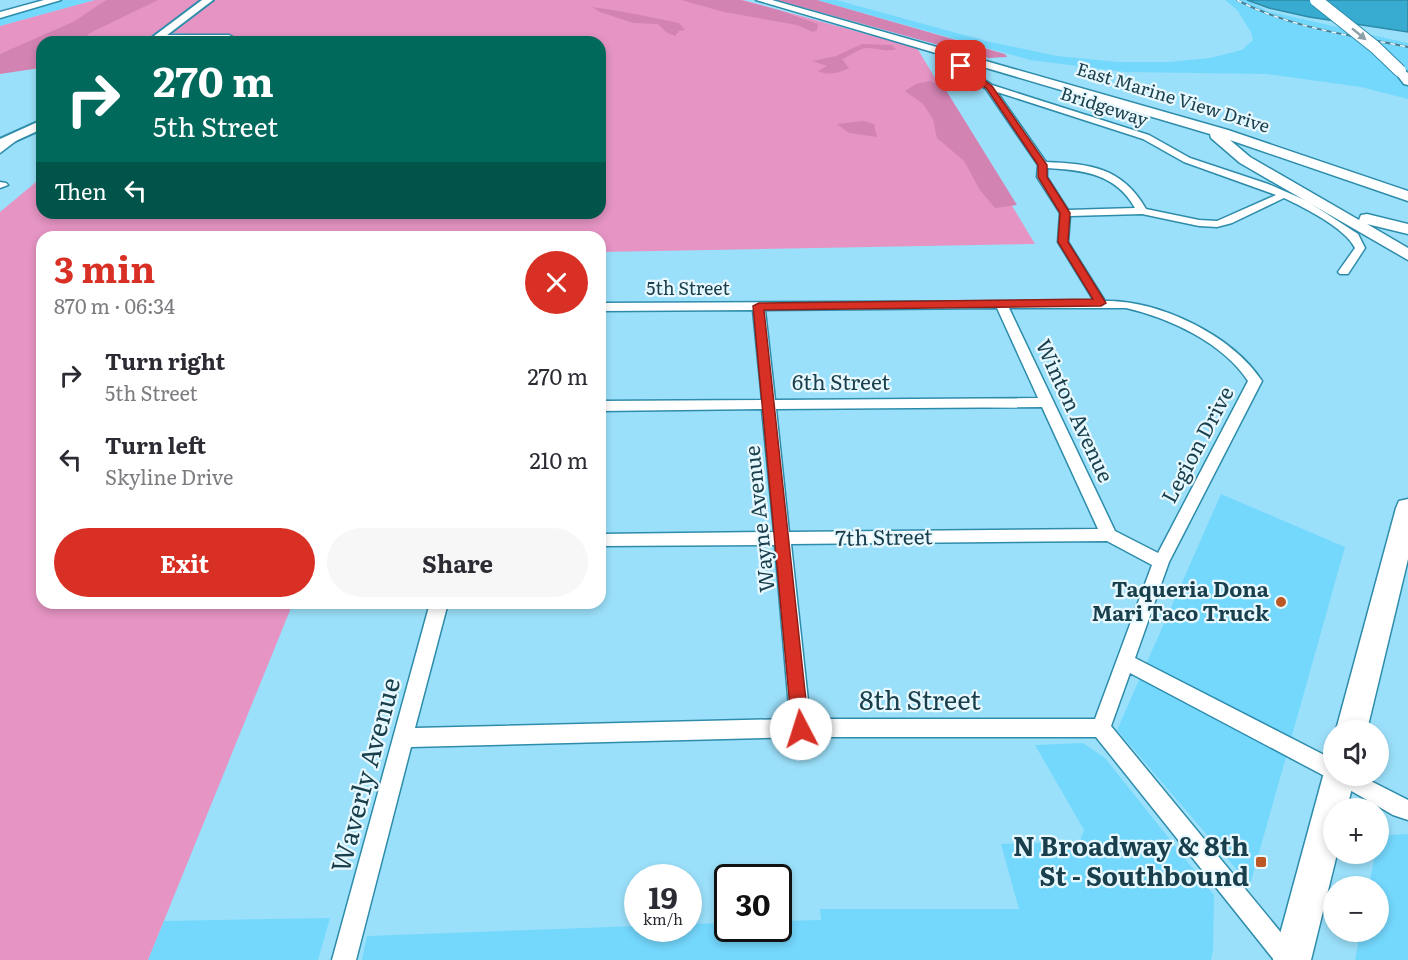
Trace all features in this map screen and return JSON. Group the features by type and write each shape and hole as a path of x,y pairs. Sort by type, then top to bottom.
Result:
{"main road":[{"path":"17,10 45,0"},
{"path":"0,15 56,0"},
{"path":"160,36 208,0"},
{"name":"East Marine View Drive","path":"761,0 1256,143 1408,196"},
{"path":"1316,0 1375,47 1408,81"},
{"path":"1332,0 1390,44"},
{"path":"1195,125 1221,139 1245,160 1408,255"},
{"path":"6,142 36,127"},
{"path":"1245,160 1239,150 1256,143 1260,157 1271,169 1357,215 1382,224 1408,229"},
{"path":"1271,169 1269,163 1276,159 1311,161"},
{"path":"1354,720 1408,508"},
{"path":"1290,960 1337,786"}],"street":[{"name":"Bridgeway","path":"969,59 963,63 964,70 989,87 1146,137 1186,160 1303,203 1354,236 1360,248 1344,272"},
{"path":"989,87 1042,165 1042,177 1065,213 1063,242 1101,303"},
{"path":"0,150 6,142"},
{"path":"1042,165 1088,168 1111,176 1122,182 1142,211"},
{"path":"1065,213 1142,211 1199,223 1217,224 1283,195"},
{"name":"5th Street","path":"606,307 1101,303"},
{"name":"Legion Drive","path":"1101,303 1141,307 1168,316 1235,357 1255,381 1161,562 1101,728"},
{"name":"Winton Avenue","path":"1001,304 1109,535"},
{"name":"Wayne Avenue","path":"759,306 801,729"},
{"name":"6th Street","path":"606,406 1046,402"},
{"name":"7th Street","path":"606,540 1109,535 1161,562"},
{"name":"Waverly Avenue","path":"344,960 437,609"},
{"path":"1126,662 1323,765"},
{"path":"1101,728 1290,960"},
{"name":"8th Street","path":"404,738 801,729 1101,728"},
{"path":"1359,786 1408,810"}],"shaded area":[{"path":"65,0 95,0 0,26 0,17"},
{"path":"95,0 106,0 97,7 127,0 202,0 151,36 36,36 36,44 0,54 0,26"},
{"path":"106,0 158,0 88,36 41,36 75,21"},
{"path":"213,0 743,0 917,48 1035,244 606,252 606,231 36,231 36,609 291,609 148,960 0,960 0,212 36,182 36,219 606,219 606,36 215,36 167,33"},
{"path":"681,0 740,0 818,24 817,30 813,32 797,25 724,12"},
{"path":"776,0 817,0 1005,54 1007,57 989,58"},
{"path":"817,0 836,0 986,41 1057,56 1118,62 1169,62 1210,58 1242,50 1253,40 1251,32 1237,10 1225,0 1247,0 1267,11 1408,43 1408,99 1361,87 1267,74 1125,72 1030,60"},
{"path":"1247,0 1408,0 1408,32 1309,17 1269,8"},
{"path":"592,7 679,23 685,30 679,31 675,36 666,32 658,24 633,23"},
{"path":"36,38 36,69 0,74 0,54"},
{"path":"862,44 891,45 896,49 866,48 860,50 842,59 849,68 834,73 818,71 827,66 812,61 836,56"},
{"path":"930,81 944,87 1017,205 995,208 980,190 964,161 937,138 933,119 923,104 905,91 916,84"},
{"path":"863,121 874,124 877,137 849,133 837,124"},
{"path":"1221,494 1345,547 1250,885 1117,730"},
{"path":"1083,743 1105,758 1214,895 1211,960 362,960 367,936 624,926 624,942 702,942 702,924 714,923 714,942 792,942 792,921 821,920 820,909 1019,909 1001,844 1079,842 1084,830 1035,745"},
{"path":"1408,834 1408,960 1355,960 1358,942 1389,942 1389,876 1371,876 1373,864 1389,864 1389,835"},
{"path":"330,918 318,960 148,960 164,921"}],"railway":[{"path":"1237,0 1257,10 1299,24 1408,47"}],"place":[{"name":"Taqueria Dona Mari Taco Truck","path":"1281,602"},
{"name":"N Broadway & 8th St - Southbound","path":"1261,862"}],"route":[{"path":"801,729 759,306 1101,303 1063,242 1065,213 1042,177 1042,165 989,87 971,76 961,66"}]}
